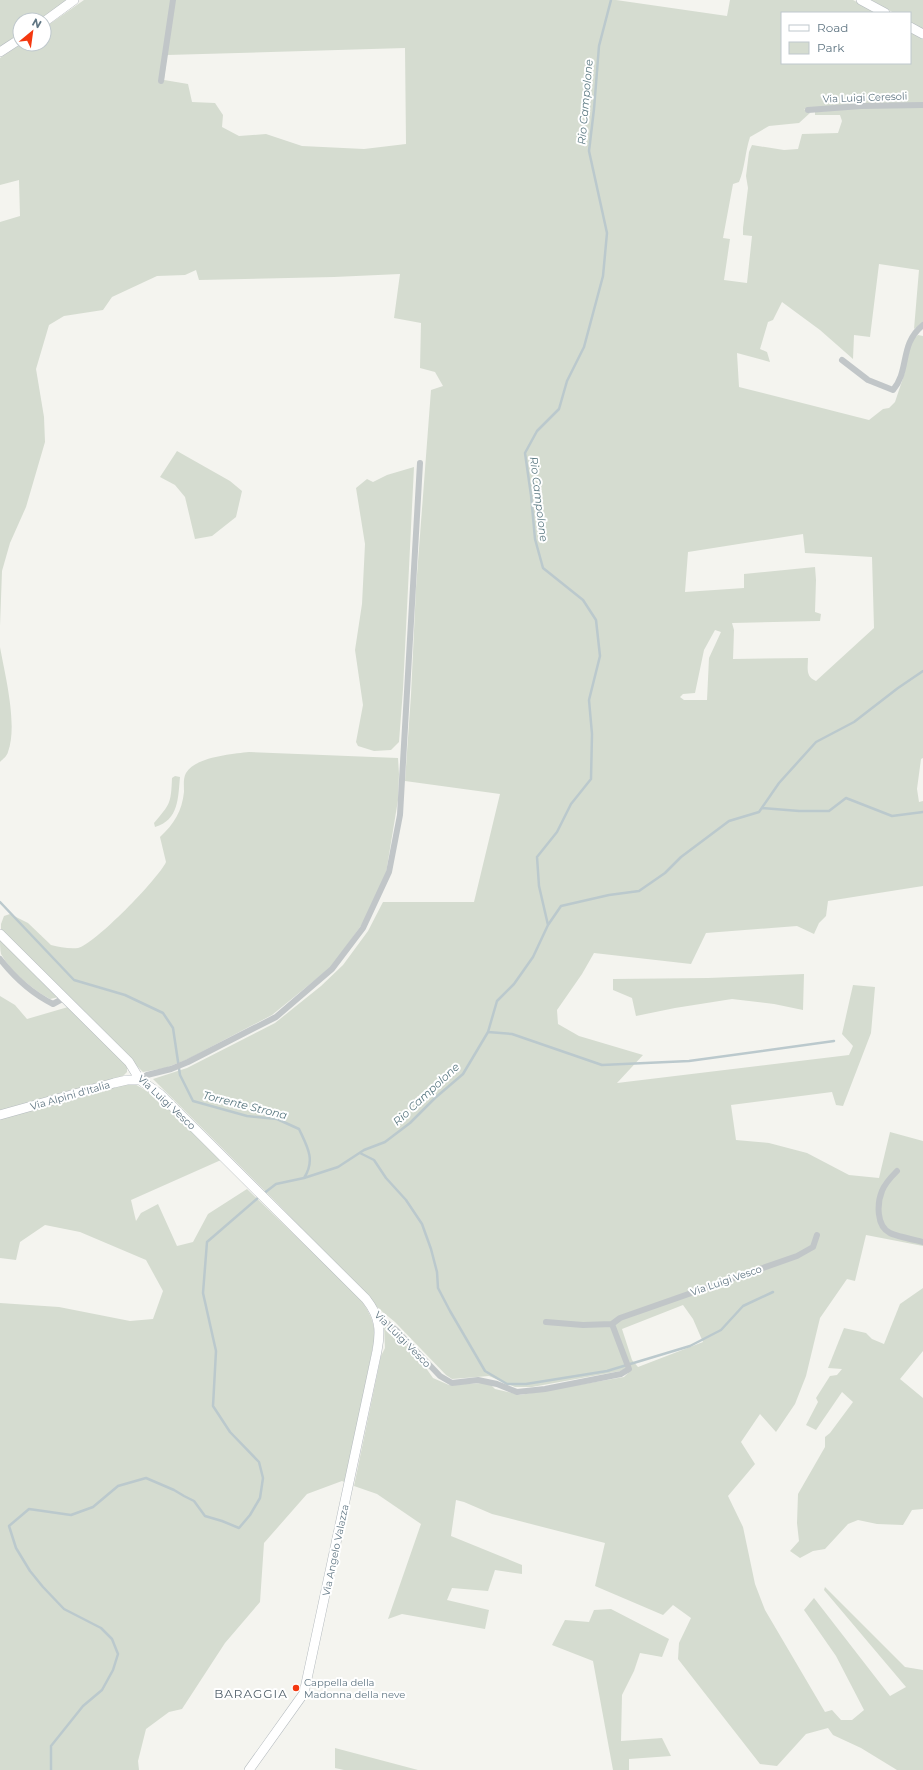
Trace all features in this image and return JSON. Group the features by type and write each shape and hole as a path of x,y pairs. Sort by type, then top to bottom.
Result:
{"street":[{"path":"52,16 74,0"},
{"path":"161,81 173,0"},
{"path":"861,0 883,12"},
{"path":"911,28 923,34"},
{"path":"0,52 12,44"},
{"name":"Via Luigi Ceresoli","path":"808,110 861,106 923,105"},
{"path":"842,360 868,380 893,390 899,383 908,346 914,335 923,325"},
{"path":"140,1080 147,1074 171,1069 188,1062 276,1017 332,969 363,928 389,872 400,815 420,463"},
{"name":"Via Luigi Vesco","path":"0,934 129,1062 140,1080 160,1094 366,1299 376,1314 396,1330 440,1376 452,1383 478,1380 497,1384 517,1392 545,1390 621,1374 629,1369 612,1324 620,1318 676,1297 797,1256 813,1247 817,1235"},
{"path":"0,958 6,967 38,996 53,1004 64,998"},
{"name":"Via Alpini d'Italia","path":"0,1115 114,1082 140,1080"},
{"path":"897,1171 887,1181 881,1195 879,1215 883,1228 890,1234 923,1242"},
{"name":"Via Angelo Valazza","path":"249,1770 304,1693 377,1351 379,1330 376,1314"},
{"path":"546,1322 583,1325 612,1324"}],"green space":[{"path":"0,0 68,0 51,12 12,12 12,39 0,47"},
{"path":"84,0 616,0 727,16 730,0 853,0 875,12 781,12 781,64 911,64 911,32 923,38 923,103 804,109 810,113 799,123 769,126 750,137 741,177 739,182 733,184 723,238 730,239 724,280 747,283 752,236 743,235 743,228 748,188 746,176 749,152 752,145 784,150 798,149 802,134 838,133 842,121 840,115 815,115 815,112 860,108 923,107 923,322 914,329 919,270 879,264 870,337 854,335 853,359 820,330 782,302 773,320 768,322 760,349 767,352 770,362 737,353 739,387 869,420 883,409 889,408 895,402 904,375 910,346 914,338 918,335 923,336 923,758 921,759 917,789 919,802 923,801 923,886 828,901 826,916 819,923 814,934 797,926 706,933 691,964 594,953 582,974 557,1010 558,1024 579,1036 643,1055 617,1083 849,1055 853,1046 842,1034 853,985 875,987 871,1033 843,1106 836,1105 832,1092 731,1105 736,1140 769,1143 807,1153 849,1175 879,1178 890,1132 923,1141 923,1246 866,1235 855,1281 847,1279 820,1318 806,1376 795,1404 776,1432 760,1414 741,1442 755,1464 728,1496 743,1527 755,1584 765,1610 825,1712 832,1710 841,1720 852,1720 864,1710 836,1656 804,1610 814,1598 890,1696 906,1687 824,1590 825,1587 905,1667 923,1670 923,1770 897,1770 861,1748 833,1735 828,1728 806,1734 777,1766 760,1764 678,1659 679,1643 691,1618 673,1605 663,1615 595,1586 605,1543 492,1514 464,1502 456,1500 451,1536 522,1565 522,1574 495,1570 488,1591 452,1588 447,1600 489,1610 485,1629 402,1614 388,1619 421,1524 377,1494 354,1486 381,1356 385,1348 384,1325 419,1358 433,1378 449,1385 482,1383 491,1385 495,1389 520,1395 624,1377 628,1373 626,1370 532,1387 515,1387 489,1376 452,1379 446,1375 395,1322 379,1309 278,1204 153,1079 187,1068 275,1023 321,986 343,965 368,931 383,902 474,902 500,794 405,781 416,588 431,390 443,386 435,372 420,368 421,323 394,318 400,274 199,280 196,270 185,275 157,276 112,297 103,310 64,316 49,325 36,369 44,417 45,442 26,507 10,543 2,571 0,626 0,222 20,216 19,180 0,185 0,58 12,50 12,52 52,52 52,22","holes":["405,48 406,144 364,149 302,146 266,134 239,136 222,127 223,115 215,103 192,102 188,84 164,80 167,55","803,534 805,553 872,557 874,628 816,681 810,677 808,658 733,659 734,630 732,623 820,621 821,614 815,612 815,567 744,574 744,588 685,592 688,552","715,630 721,632 709,658 707,700 684,700 680,697 683,694 695,693 704,650","683,1305 693,1319 703,1342 638,1367 632,1360 622,1329"]},
{"path":"871,0 923,0 923,30 911,24 911,12 892,12"},
{"path":"177,451 230,481 242,491 236,517 212,536 195,539 185,497 175,485 160,477"},
{"path":"414,467 399,742 391,750 374,751 358,746 356,742 363,705 355,650 362,604 365,544 356,488 367,479 373,482 387,475"},
{"path":"0,647 10,700 12,728 8,752 0,762"},
{"path":"249,752 398,758 398,800 386,873 363,923 331,967 272,1015 186,1060 165,1068 143,1072 1,932 1,924 4,916 10,914 28,923 51,945 64,948 78,948 98,936 152,882 166,862 160,837 173,822 179,811 183,799 186,773 197,763 214,757"},
{"path":"175,776 180,777 176,807 169,819 163,824 155,827 154,823 169,803 172,778"},
{"path":"0,939 59,997 50,999 16,974 1,954"},
{"path":"804,974 803,1010 774,1004 732,999 636,1016 632,998 613,990 613,979 708,978"},
{"path":"0,996 15,1005 27,1019 68,1007 124,1062 127,1066 127,1072 123,1076 0,1112"},
{"path":"133,1083 155,1096 221,1160 131,1200 136,1221 141,1213 158,1204 177,1246 193,1242 208,1214 247,1189 358,1296 370,1315 375,1336 346,1483 342,1481 307,1494 264,1543 260,1602 225,1643 182,1709 169,1712 146,1729 138,1761 139,1770 0,1770 0,1303 59,1307 130,1321 153,1319 163,1291 146,1260 80,1232 45,1225 20,1242 16,1260 0,1258 0,1119 118,1085"},
{"path":"923,1288 923,1351 900,1379 923,1398 923,1509 912,1510 903,1525 877,1524 858,1520 848,1524 825,1549 813,1551 800,1558 790,1551 799,1541 797,1523 798,1494 825,1447 825,1437 830,1433 853,1402 842,1392 816,1430 806,1425 818,1402 816,1398 830,1376 837,1375 842,1369 828,1368 844,1328 866,1333 872,1339 884,1344 900,1304"},
{"path":"611,1609 669,1639 662,1657 640,1653 634,1671 622,1695 621,1741 662,1738 671,1756 629,1759 629,1770 613,1770 593,1661 552,1645 565,1620 589,1622 594,1610"},
{"path":"335,1748 418,1770 344,1770 335,1768"}],"waterway":[{"name":"Rio Campolone","path":"304,1178 338,1167 364,1150 385,1142 410,1123 435,1098 463,1074 488,1032 497,1001 514,984 533,957 548,925 539,886 537,857 557,832 571,804 591,779 592,734 589,700 600,656 596,620 583,600 543,568 535,539 525,453 537,431 559,409 567,381 584,347 603,276 607,233 589,151 599,46 611,0"},
{"path":"548,925 561,906 609,895 639,891 665,873 681,857 729,821 759,812 779,783 816,742 854,722 923,671"},
{"path":"762,808 799,811 829,811 846,798 892,816 923,812"},
{"name":"Torrente Strona","path":"0,902 74,980 125,995 163,1013 173,1028 180,1075 193,1101 247,1116 277,1119 299,1129 309,1153 310,1159 308,1171 304,1178 276,1184 263,1194"},
{"path":"488,1032 512,1034 602,1065 689,1061 834,1041"},
{"path":"360,1153 374,1160 386,1178 406,1200 422,1224 437,1272 438,1288 450,1311 485,1371 507,1384 526,1384 607,1371 690,1346 721,1330 743,1306 773,1292"},
{"name":"Torrente Strona","path":"51,1770 51,1746 83,1706 102,1690 113,1670 118,1654 112,1639 101,1628 64,1609 43,1587 30,1571 16,1548 9,1526 29,1509 71,1515 93,1507 118,1486 146,1478 174,1490 194,1501 205,1516 239,1528 250,1515 260,1498 263,1478 259,1462 230,1432 213,1406 216,1351 203,1293 207,1242 259,1197"}],"place":[{"name":"Cappella della Madonna della neve","path":"296,1688"}],"district":[{"name":"BARAGGIA","path":"251,1694"}]}
